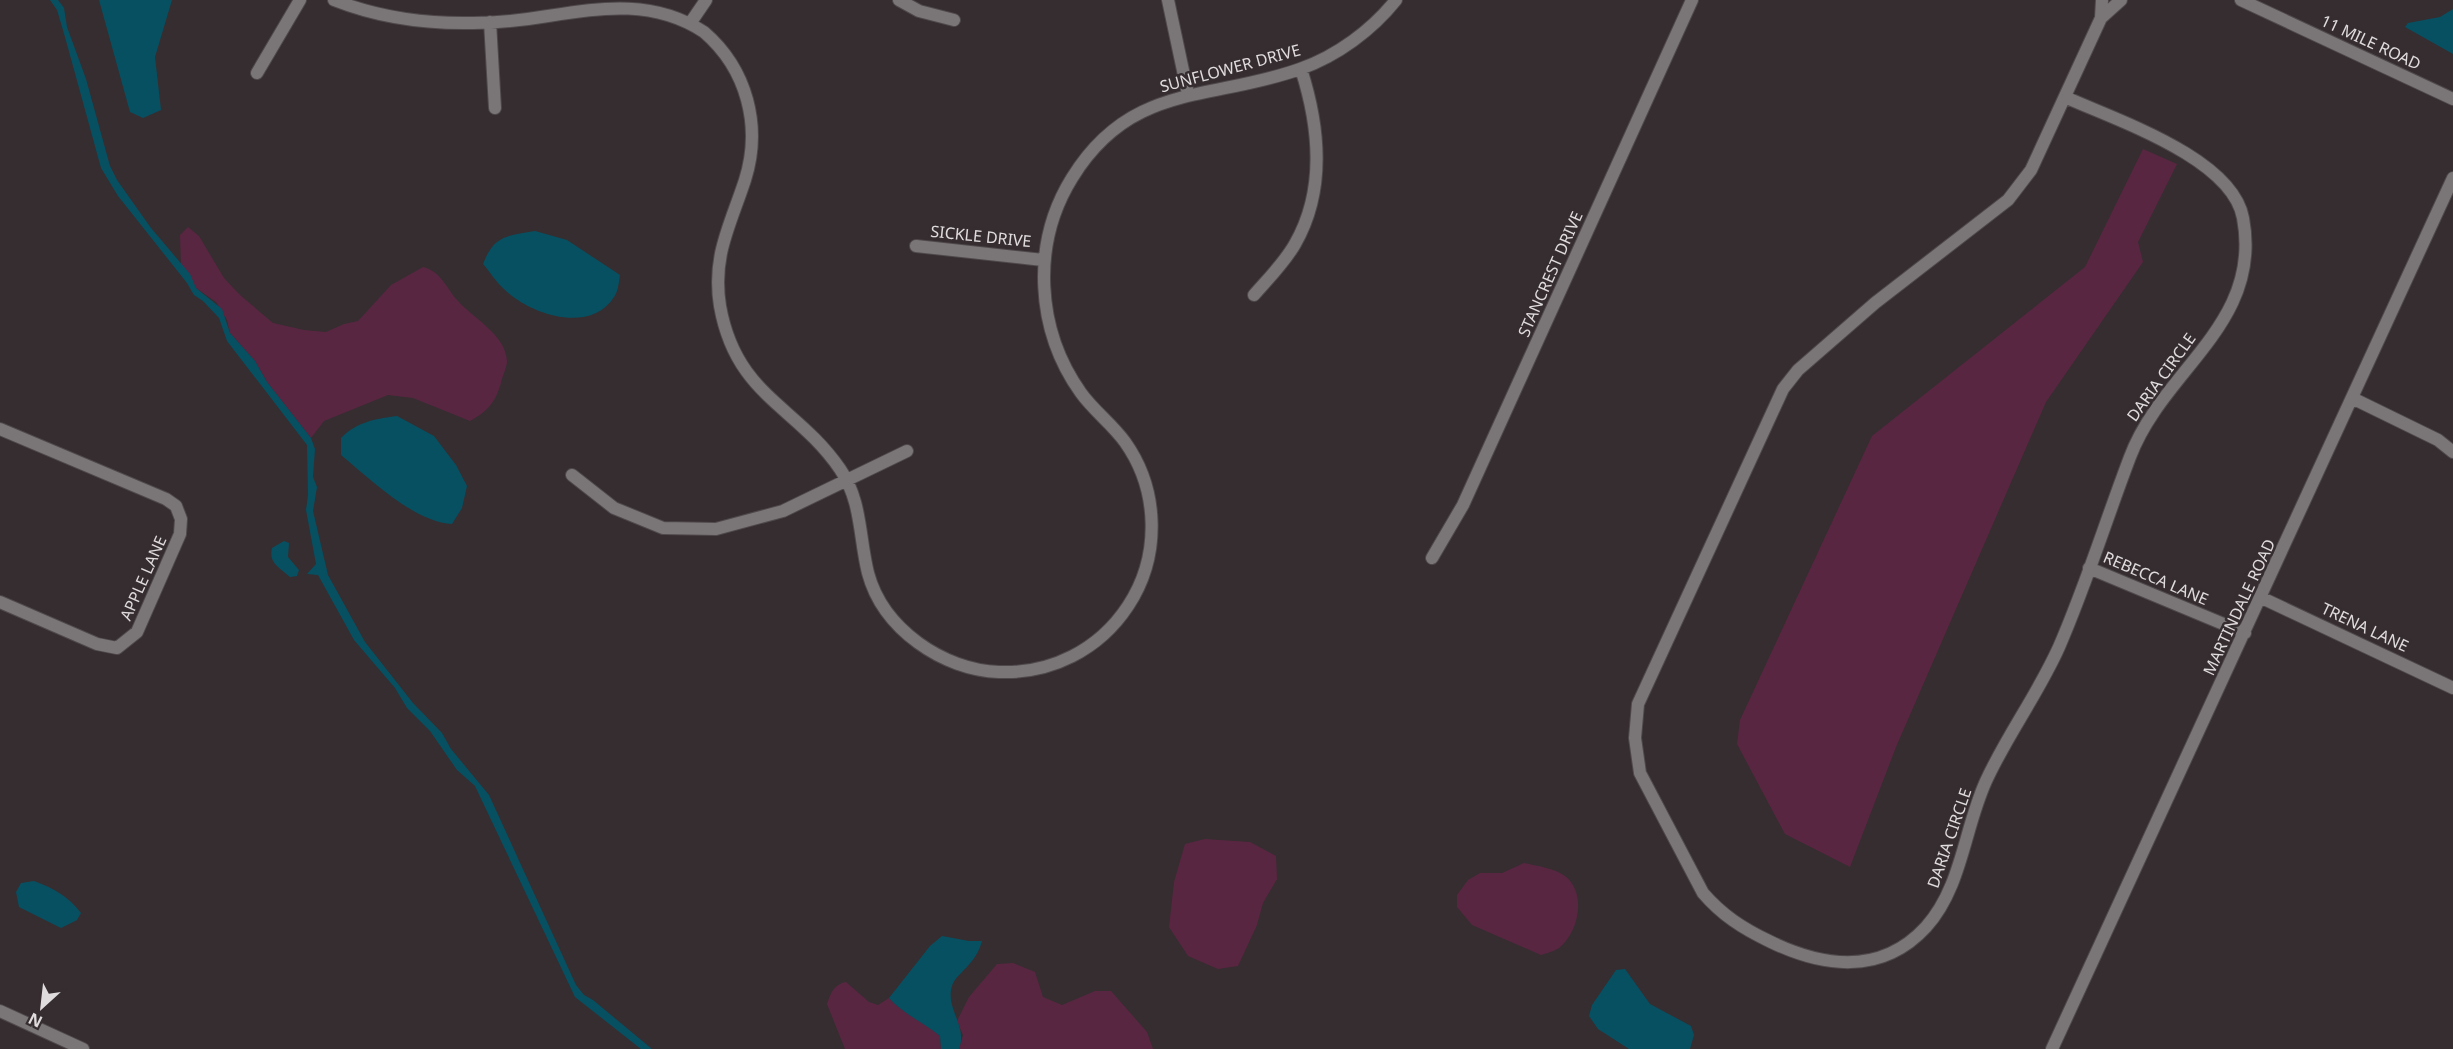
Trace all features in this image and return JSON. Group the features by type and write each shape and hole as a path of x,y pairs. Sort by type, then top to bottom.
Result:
{"street":[{"path":"257,73 300,0"},
{"name":"SUNFLOWER DRIVE","path":"334,0 393,17 446,22 490,22 549,16 616,4 661,9 691,22 707,35 732,63 751,112 750,160 719,254 718,290 728,336 741,363 757,387 819,440 847,478 861,520 867,570 876,593 904,630 939,656 978,670 1015,672 1037,670 1088,648 1115,623 1137,591 1149,554 1152,532 1148,491 1133,454 1082,394 1067,370 1050,327 1043,260 1053,216 1066,188 1082,162 1113,131 1134,117 1152,107 1188,94 1300,69 1346,45 1376,22 1396,0"},
{"path":"691,22 706,0"},
{"path":"899,0 920,11 954,20"},
{"path":"1168,0 1188,94"},
{"name":"STANCREST DRIVE","path":"1432,558 1463,506 1692,0"},
{"name":"DARIA CIRCLE","path":"2066,97 2188,153 2222,178 2243,215 2246,256 2242,285 2229,314 2138,436 2055,654 1986,782 1947,896 1933,919 1911,941 1867,960 1844,964 1821,962 1802,957 1745,930 1715,907 1703,893 1640,773 1635,738 1638,704 1783,389 1798,370 1875,303 2008,200 2031,170 2066,97 2101,18 2102,0"},
{"name":"DARIA CIRCLE","path":"2101,18 2121,0"},
{"name":"11 MILE ROAD","path":"2241,0 2453,99"},
{"path":"490,22 495,108"},
{"path":"1254,295 1295,246 1309,214 1315,179 1316,128 1300,69"},
{"name":"MARTINDALE ROAD","path":"2052,1049 2262,598 2453,178"},
{"name":"SICKLE DRIVE","path":"916,246 1043,260"},
{"path":"2352,398 2438,440 2453,452"},
{"name":"APPLE LANE","path":"0,429 166,500 176,506 181,526 137,632 123,646 109,648 97,644 0,602"},
{"path":"572,475 614,508 663,528 716,529 783,511 847,478 907,451"},
{"name":"REBECCA LANE","path":"2089,568 2245,633"},
{"name":"TRENA LANE","path":"2262,598 2453,688"},
{"path":"0,1011 83,1049"}],"shaded area":[{"path":"2143,149 2177,164 2138,242 2143,262 2046,402 1896,747 1850,867 1785,834 1737,744 1740,720 1872,436 2085,267"},
{"path":"188,227 199,236 224,278 240,295 273,323 304,330 326,332 358,321 391,285 423,267 429,269 501,343 507,361 499,390 493,401 482,414 470,421 413,398 388,395 324,421 311,438 267,382 255,361 230,333 227,320 216,302 196,288 187,271 181,266 180,235"},
{"path":"1205,839 1250,842 1276,856 1277,879 1263,903 1257,925 1238,966 1218,969 1188,956 1169,927 1174,882 1185,844"},
{"path":"1524,863 1561,873 1572,883 1578,902 1575,923 1566,941 1557,949 1541,955 1472,925 1457,907 1457,895 1468,880 1480,873 1502,873"},
{"path":"1013,963 1035,972 1043,997 1062,1005 1095,991 1111,991 1147,1032 1153,1049 959,1049 963,1035 957,1021 969,997 997,964"},
{"path":"846,982 869,1002 878,1005 889,998 940,1036 941,1049 845,1049 827,1004 835,987"}],"water":[{"path":"50,0 58,0 64,8 67,27 86,79 110,166 117,180 151,228 190,274 196,288 222,309 230,333 255,361 267,382 311,438 315,449 313,477 317,487 313,511 328,575 365,642 413,703 442,733 451,749 489,795 576,985 584,995 652,1049 641,1049 575,997 475,786 457,770 430,731 407,708 395,688 354,640 318,575 307,574 316,564 306,510 307,445 227,341 219,318 194,295 118,196 101,168 57,10"},
{"path":"99,0 172,0 155,57 161,110 143,118 130,112"},
{"path":"2453,9 2453,54 2405,27 2408,23 2440,17"},
{"path":"535,231 567,240 620,275 615,295 603,309 575,318 559,317 528,306 498,283 483,264 487,254 503,238"},
{"path":"397,416 434,436 456,465 467,486 462,508 452,524 423,516 408,508 341,455 341,438 353,428 373,420"},
{"path":"284,541 289,543 288,557 299,570 297,576 290,577 273,561 272,548"},
{"path":"34,881 54,890 71,902 81,913 77,920 61,928 19,907 16,892 21,883"},
{"path":"942,936 982,941 971,962 952,986 951,1002 961,1033 959,1049 941,1049 940,1036 900,1009 889,998 930,946"},
{"path":"1625,969 1650,1004 1691,1026 1694,1035 1690,1049 1629,1049 1598,1029 1589,1016 1592,1005 1616,970"}]}
